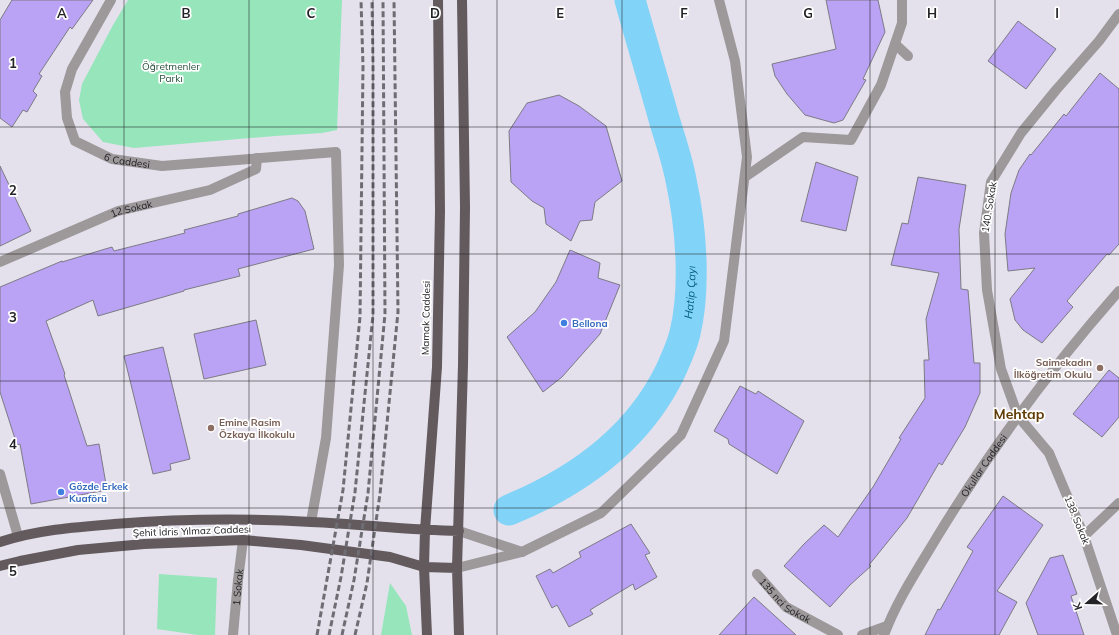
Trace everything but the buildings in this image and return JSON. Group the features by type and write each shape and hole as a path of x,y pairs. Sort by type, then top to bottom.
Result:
{"main road":[{"name":"Mamak Caddesi","path":"427,635 424,567 425,530 437,359 440,211 438,0"},
{"path":"459,635 457,568 463,366 465,207 462,0"},
{"name":"Şehit İdris Yılmaz Caddesi","path":"0,542 18,536 87,526 153,521 234,519 459,531"},
{"name":"Şehit İdris Yılmaz Caddesi","path":"0,566 78,550 144,544 243,540 301,545 390,557 424,567 457,568"}],"street":[{"name":"6 Caddesi","path":"111,0 72,69 66,92 67,118 76,141 112,159 162,166 336,152 339,265 326,438 311,522"},
{"path":"457,568 522,552 601,513 681,435 724,341 747,157 735,61 719,0"},
{"path":"745,177 803,137 851,140 881,85 902,23 902,0"},
{"name":"140. Sokak","path":"1018,416 1000,369 987,290 984,233 991,182 997,164 1056,90 1099,41 1119,14"},
{"path":"895,44 908,56"},
{"name":"12 Sokak","path":"0,262 118,211 210,190 256,169 257,158"},
{"name":"Okullar Caddesi","path":"885,630 904,591 950,516 1018,416 1119,291"},
{"name":"138. Sokak","path":"1018,416 1049,453 1084,536 1117,635"},
{"path":"0,474 18,536"},
{"path":"1084,536 1119,503"},
{"path":"459,531 522,552"},
{"name":"1 Sokak","path":"233,635 243,540"},
{"name":"135 nci Sokak","path":"757,574 786,607 838,635"},
{"path":"862,635 885,630"}],"green space":[{"name":"Öğretmenler Parkı","path":"128,0 342,0 337,130 322,133 134,148 103,142 83,119 79,100 82,84"},
{"path":"159,574 217,578 215,635 198,635 157,629"},
{"path":"390,583 406,606 412,635 381,635"}],"waterway":[{"name":"Hatip Çayı","path":"509,510 534,499 581,472 603,456 622,438 640,418 656,396 670,372 681,348 685,333 690,296 691,256 690,236 684,198 675,157 630,0"}],"railway":[{"path":"317,635 343,490 360,317 363,66 361,0"},
{"path":"329,635 341,577 355,492 373,315 372,0"},
{"path":"342,635 354,580 368,493 385,314 383,0"},
{"path":"355,635 367,583 380,494 398,312 394,0"}],"place":[{"name":"Bellona","path":"564,323"},
{"name":"Saimekadın İlköğretim Okulu","path":"1100,368"},
{"name":"Emine Rasim Özkaya İlkokulu","path":"211,428"},
{"name":"Gözde Erkek Kuaförü","path":"61,492"}],"district":[{"name":"Mehtap","path":"1019,414"}]}
